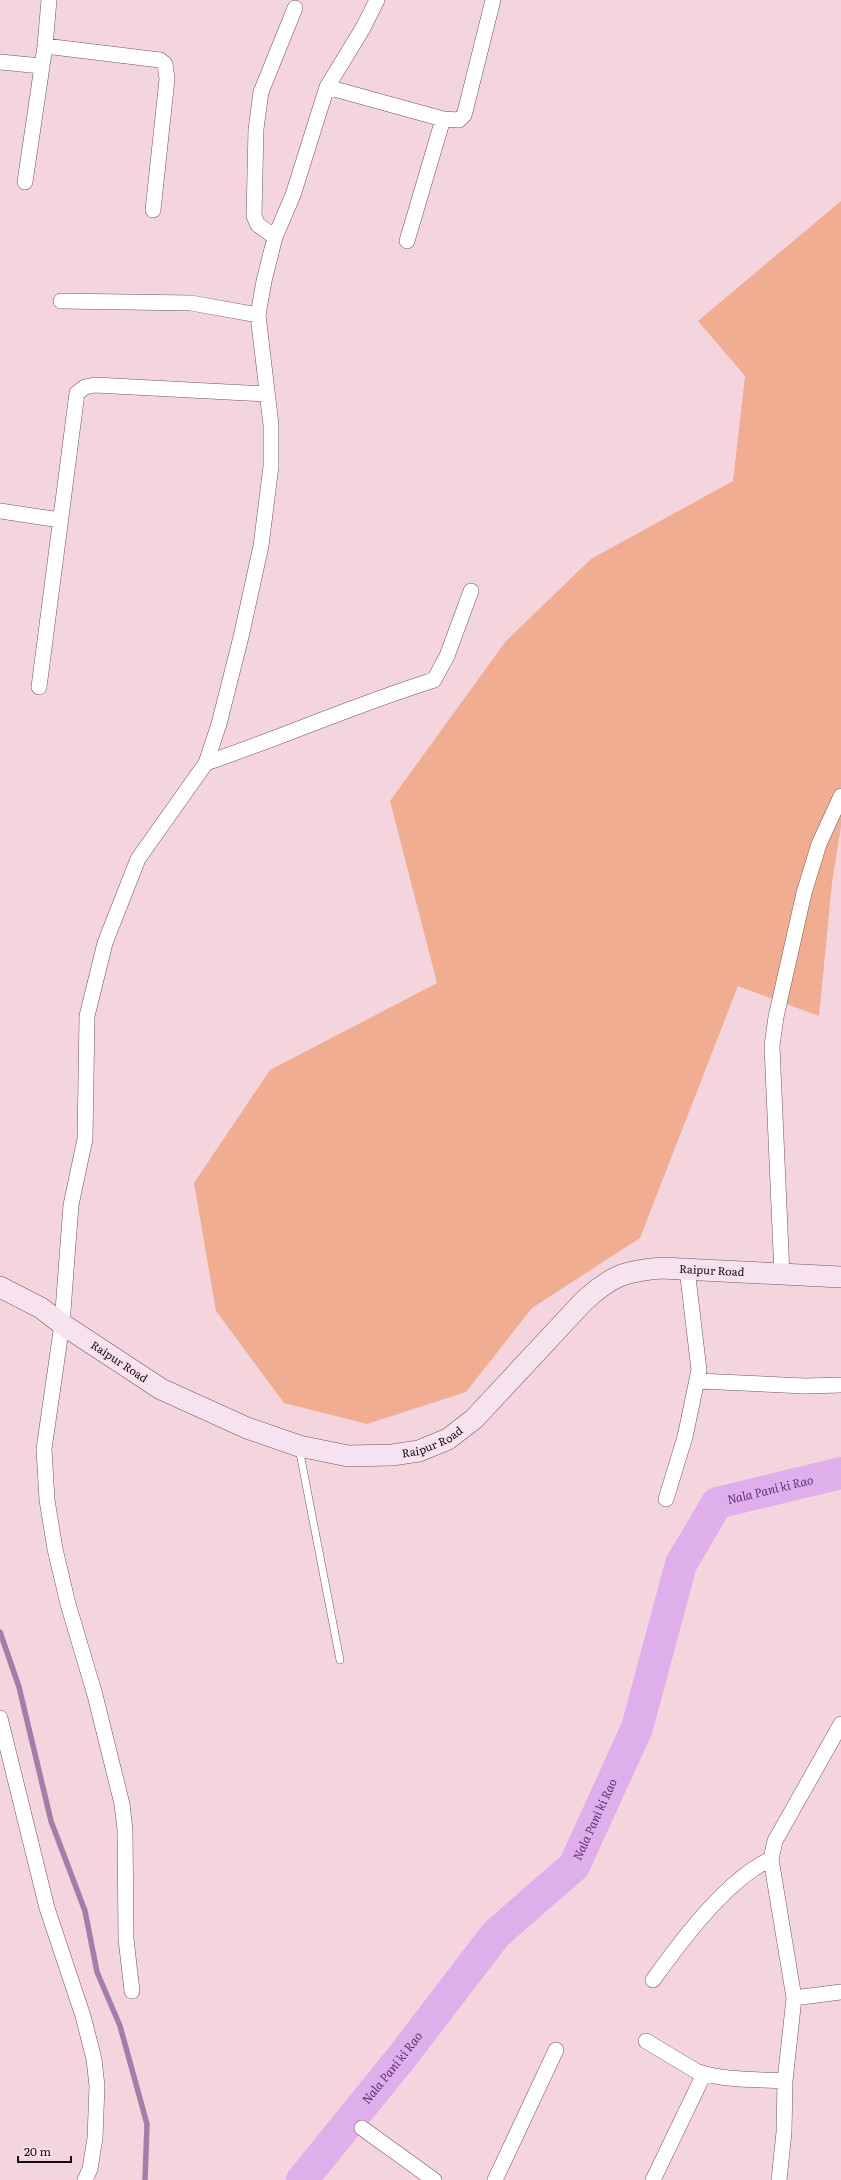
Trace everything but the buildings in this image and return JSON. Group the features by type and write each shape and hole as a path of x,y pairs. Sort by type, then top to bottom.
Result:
{"main road":[{"name":"Raipur Road","path":"0,1287 41,1308 62,1324 161,1388 247,1428 299,1446 348,1456 392,1455 420,1451 448,1439 474,1419 583,1302 601,1286 616,1277 634,1270 662,1268 841,1277"}],"street":[{"path":"26,182 45,46 49,0"},
{"path":"132,1991 126,1939 125,1830 122,1804 95,1695 68,1604 55,1549 47,1500 44,1449 62,1324 71,1205 85,1139 87,1016 105,943 138,859 206,763 219,724 241,637 261,546 271,466 271,425 258,315 264,281 275,237 293,194 327,86 363,28 376,0"},
{"path":"327,86 443,120 459,120 464,116 493,0"},
{"path":"275,237 258,226 254,216 257,122 261,92 295,8"},
{"path":"45,46 160,60 165,64 167,78 153,210"},
{"path":"0,62 42,66"},
{"path":"407,241 443,120"},
{"path":"61,301 191,304 258,315"},
{"path":"39,687 74,400 80,390 95,385 267,394"},
{"path":"0,512 60,520"},
{"path":"206,763 260,745 380,697 434,680 447,656 471,591"},
{"path":"782,1275 772,1046 776,1017 804,893 819,844 841,796"},
{"path":"666,1499 685,1437 698,1381 699,1362 687,1269"},
{"path":"698,1381 805,1386 841,1385"},
{"path":"0,1718 47,1908 83,2016 94,2059 97,2086 96,2131 90,2169 85,2180"},
{"path":"779,2180 784,2132 785,2081 794,1998 771,1859 775,1841 839,1734"},
{"path":"653,1980 673,1952 732,1885 749,1871 771,1859"},
{"path":"794,1998 841,1992"},
{"path":"646,2041 704,2074 728,2078 785,2081"},
{"path":"495,2180 556,2050"},
{"path":"653,2180 704,2074"},
{"path":"362,2128 434,2180"}],"lane":[{"path":"299,1446 340,1660"}],"shaded area":[{"path":"841,201 841,826 832,883 819,1016 738,986 640,1238 532,1308 466,1392 367,1424 284,1403 216,1311 194,1183 270,1070 437,983 390,801 506,641 591,559 733,481 745,376 698,321"}],"waterway":[{"name":"Nala Pani ki Rao","path":"302,2180 401,2058 496,1934 574,1866 637,1728 681,1564 717,1503 841,1473"},
{"path":"0,1632 19,1687 51,1821 85,1911 97,1972 120,2026 147,2124 145,2180"}]}
